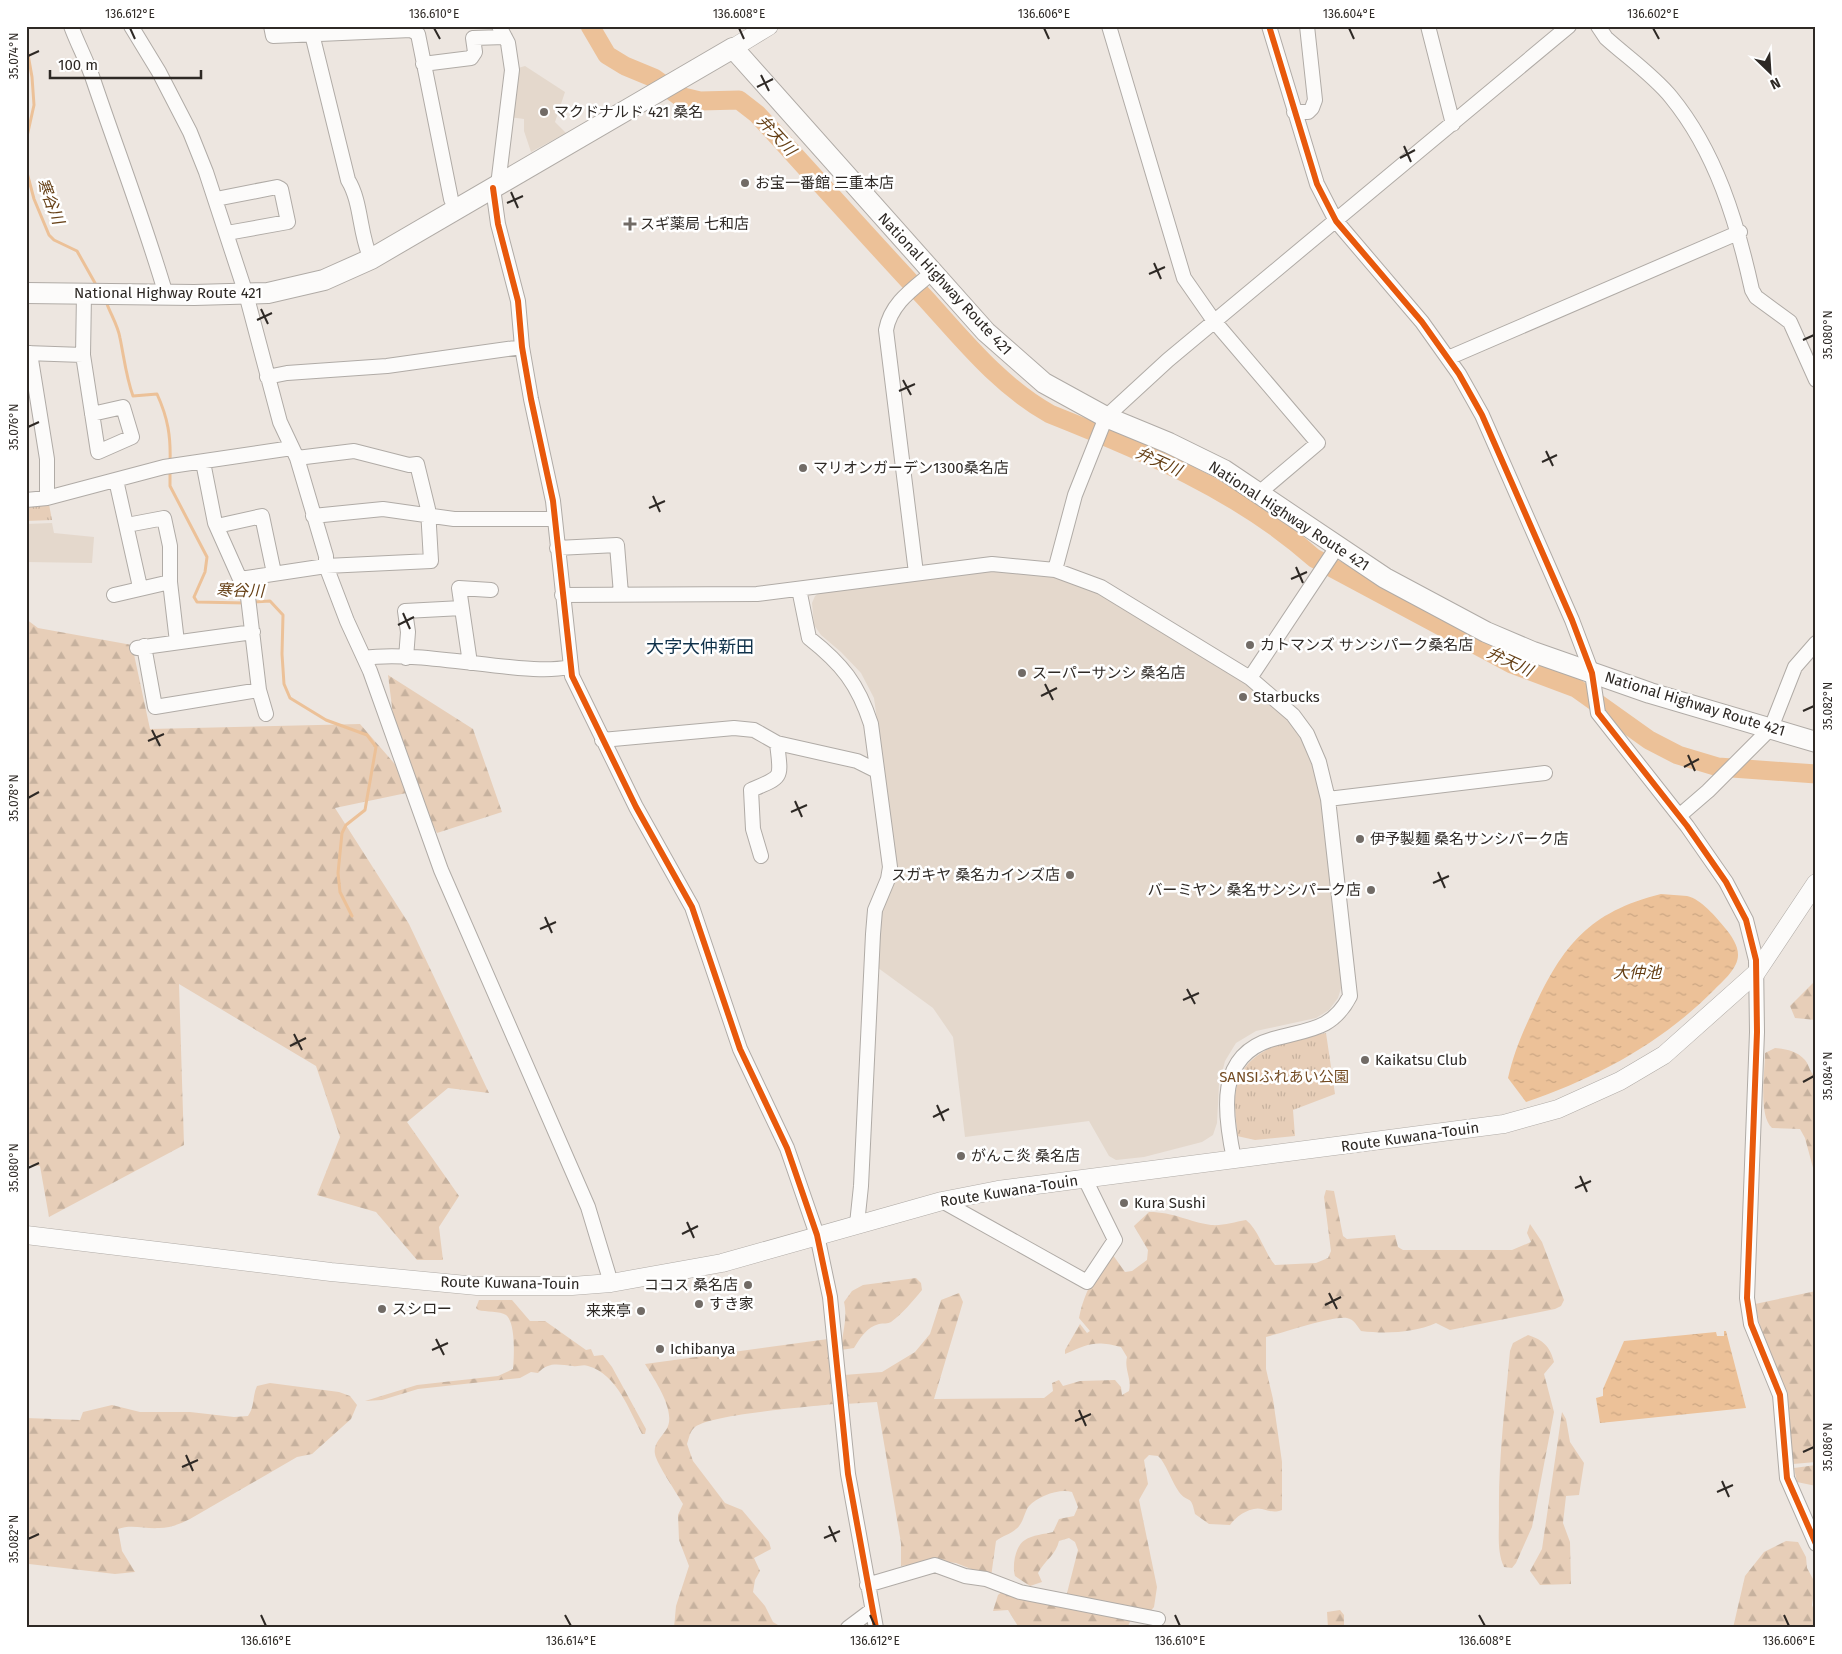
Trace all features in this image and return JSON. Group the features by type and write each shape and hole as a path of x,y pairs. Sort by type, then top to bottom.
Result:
{"highway":[{"name":"National Highway Route 421","path":"26,293 246,294 307,285 345,272 371,259 733,48 927,277 1023,366 1044,383 1105,421 1169,443 1224,470 1259,493 1334,551 1486,632 1593,681 1765,734 1816,742"}],"main road":[{"path":"733,48 761,28"},
{"name":"Route Kuwana-Touin","path":"26,1235 331,1272 477,1286 572,1286 611,1283 722,1263 817,1234 942,1201 998,1190 1504,1124 1558,1109 1620,1081 1664,1055 1756,973 1816,883"}],"street":[{"path":"71,26 94,82 107,125 146,228 166,295"},
{"path":"131,26 159,72 190,132 216,199 246,294 280,422 294,453 326,556 326,566 346,621 364,658 441,870 588,1207 611,1283"},
{"path":"271,26 273,36 356,29 412,30 418,34 450,199 456,209"},
{"path":"1109,26 1184,278 1214,321 1318,442 1259,493"},
{"path":"1269,26 1316,184 1336,221 1422,322 1448,358 1473,398 1499,451 1593,681 1598,713 1678,816 1726,882 1746,920 1754,947 1757,1032 1746,1268 1747,1298 1751,1324 1780,1395 1787,1478 1816,1544"},
{"path":"1294,112 1308,112 1315,100 1307,26"},
{"path":"1428,26 1453,124"},
{"path":"1055,570 1075,495 1105,421 1168,360 1569,26"},
{"path":"1598,26 1606,38 1670,96 1698,134 1740,232 1752,290 1756,296 1790,322 1816,380"},
{"path":"423,64 471,58 474,52 473,38 502,32 510,52 512,70 495,186 498,224 518,302 522,347 555,519 570,667 576,686 636,807 692,906 740,1049 787,1148 817,1234 830,1298 848,1474 876,1628"},
{"path":"312,34 348,180 355,190 365,246 371,259"},
{"path":"216,199 277,187 281,189 288,222 227,232"},
{"path":"1448,358 1740,232"},
{"path":"916,573 886,338 887,322 892,312 904,296 927,277"},
{"path":"84,294 83,355 92,414"},
{"path":"268,377 287,373 443,360 522,347"},
{"path":"47,498 46,459 28,353 83,355"},
{"path":"26,500 47,498 169,466 294,453 354,451 409,465 417,464 428,515 431,561 326,566 240,579"},
{"path":"203,462 217,526 249,602 258,690 266,714"},
{"path":"116,480 140,587"},
{"path":"313,516 383,509 454,519 555,519"},
{"path":"217,526 262,516 274,573"},
{"path":"127,525 164,518 170,546 170,582 177,642"},
{"path":"557,548 617,545 621,594"},
{"path":"1250,678 1334,551"},
{"path":"562,595 729,596 799,589 992,564 1012,564 1055,570 1101,587 1250,678 1293,715 1307,734 1319,762 1328,799 1350,996 1343,1010 1322,1027 1264,1042 1251,1048 1240,1058 1231,1079 1226,1112 1234,1159"},
{"path":"114,595 140,587 170,582"},
{"path":"470,663 459,588 492,590"},
{"path":"799,589 809,638 828,652 857,687 864,701 871,724 890,867 888,879 875,910 862,1186 857,1224"},
{"path":"406,658 408,632 405,611 462,608"},
{"path":"252,632 140,647 156,707 258,690"},
{"path":"1678,816 1716,783 1765,734 1795,667 1816,643"},
{"path":"364,658 406,658 550,669 570,667"},
{"path":"1801,659 1816,664"},
{"path":"602,740 734,728 754,730 777,743 857,761 877,770"},
{"path":"762,856 753,828 751,790 778,778 781,772 777,743"},
{"path":"1328,799 1545,773"},
{"path":"942,1201 1087,1282 1115,1240 1084,1179"},
{"path":"867,1585 935,1565 1020,1592 1158,1619"},
{"path":"848,1628 872,1610"}],"shaded area":[{"path":"525,66 565,92 555,122 566,133 531,152 524,131 524,119 509,117 515,69"},
{"path":"52,523 54,533 94,537 92,563 26,562 26,524"},
{"path":"1000,570 1056,575 1097,589 1236,673 1291,714 1318,771 1343,982 1338,998 1329,1010 1316,1018 1256,1031 1236,1043 1225,1061 1219,1085 1217,1123 1213,1135 1202,1142 1144,1157 1116,1160 1109,1156 1089,1121 965,1137 953,1037 933,1008 874,965 879,911 892,889 898,872 874,698 861,673 821,635 814,625 812,603 815,596 822,591"}],"green space":[{"path":"48,499 52,520 26,521 26,502"},
{"path":"26,619 38,628 132,645 150,729 360,724 400,770 388,675 473,729 502,812 437,833 416,791 335,808 409,924 489,1093 448,1088 407,1122 459,1196 439,1227 443,1260 417,1260 376,1212 317,1195 340,1137 316,1066 179,984 184,1145 49,1217 40,1166 26,1164"},
{"path":"1816,980 1816,1020 1795,1018 1790,1006"},
{"name":"SANSIふれあい公園","path":"1326,1033 1335,1094 1293,1110 1295,1136 1255,1140 1237,1136 1235,1095 1240,1075 1248,1064 1270,1048"},
{"path":"1775,1048 1798,1054 1805,1060 1816,1077 1816,1179 1805,1138 1800,1129 1772,1128 1765,1113 1763,1093 1765,1053"},
{"path":"1326,1190 1334,1191 1343,1236 1347,1239 1395,1235 1398,1247 1403,1250 1512,1250 1531,1242 1527,1233 1530,1224 1542,1242 1564,1300 1561,1306 1555,1309 1450,1330 1436,1323 1418,1329 1399,1332 1361,1331 1352,1320 1340,1318 1266,1337 1266,1369 1273,1399 1282,1462 1282,1510 1274,1512 1258,1508 1240,1515 1230,1525 1209,1524 1195,1514 1191,1501 1179,1492 1161,1459 1158,1456 1149,1455 1144,1460 1148,1484 1139,1500 1157,1587 1154,1607 1148,1614 1066,1597 1078,1550 1075,1542 1069,1538 1059,1541 1053,1554 1038,1573 1042,1582 1030,1586 1015,1576 1015,1556 1022,1543 1031,1537 1053,1532 1059,1519 1074,1516 1078,1507 1072,1492 1067,1491 1049,1494 1033,1502 1027,1508 1019,1527 996,1541 991,1577 956,1563 939,1561 901,1566 901,1543 877,1402 845,1404 844,1375 882,1372 915,1352 930,1334 941,1300 959,1293 963,1302 934,1399 1044,1398 1053,1391 1052,1383 1059,1380 1063,1386 1080,1381 1115,1380 1121,1387 1122,1395 1129,1391 1130,1382 1126,1366 1127,1357 1121,1347 1092,1344 1065,1354 1065,1350 1080,1324 1087,1333 1090,1331 1079,1318 1081,1309 1091,1283 1110,1251 1125,1272 1132,1271 1147,1260 1148,1250 1134,1226 1149,1212 1174,1215 1211,1225 1246,1220 1251,1224 1275,1265 1316,1263 1328,1258 1331,1251 1324,1197"},
{"path":"916,1278 921,1283 922,1290 899,1315 890,1323 875,1325 867,1330 854,1348 841,1350 845,1320 844,1302 852,1291 863,1285"},
{"path":"1816,1291 1816,1462 1793,1464 1788,1415 1762,1334 1755,1304"},
{"path":"479,1300 512,1300 530,1321 545,1321 586,1350 591,1349 594,1356 603,1355 612,1367 646,1429 645,1434 642,1434 627,1404 614,1385 598,1370 586,1365 550,1365 538,1373 531,1372 520,1378 418,1389 382,1400 365,1401 417,1385 498,1376 513,1369 514,1340 509,1319 506,1315 497,1312 478,1310 476,1308"},
{"path":"1528,1335 1545,1344 1552,1356 1554,1362 1544,1374 1554,1412 1532,1527 1512,1568 1504,1567 1499,1549 1501,1455 1510,1351 1513,1343"},
{"path":"828,1339 834,1404 739,1415 705,1422 693,1429 687,1444 693,1461 725,1503 742,1510 769,1542 771,1549 754,1558 760,1571 755,1580 753,1592 765,1606 773,1622 783,1628 674,1628 676,1606 689,1566 679,1540 678,1515 683,1504 656,1458 656,1444 666,1430 669,1423 669,1415 659,1387 645,1364"},
{"path":"270,1383 339,1392 350,1396 357,1405 351,1419 312,1454 297,1457 190,1519 167,1527 128,1527 118,1529 122,1551 135,1572 115,1574 29,1564 26,1554 26,1418 80,1420 83,1412 112,1405 140,1412 190,1412 234,1417 248,1416 252,1409 257,1386"},
{"path":"1562,1412 1566,1419 1570,1442 1584,1463 1579,1495 1566,1496 1563,1523 1570,1542 1571,1584 1540,1585 1530,1571 1542,1549"},
{"path":"1816,1465 1816,1486 1797,1482 1794,1468"},
{"path":"1786,1541 1798,1542 1806,1557 1807,1568 1813,1579 1812,1605 1816,1616 1816,1628 1733,1628 1745,1576 1764,1552"},
{"path":"1003,1591 1131,1620 1127,1628 1019,1628 1008,1610 993,1611 998,1595"},
{"path":"1340,1610 1344,1615 1344,1628 1328,1628 1327,1612"}],"water":[{"name":"大仲池","path":"1661,894 1687,896 1698,901 1713,914 1734,940 1738,955 1736,965 1730,974 1695,1008 1651,1042 1578,1082 1526,1102 1508,1078 1525,1027 1556,967 1581,934 1597,921 1636,901"},
{"path":"1724,1331 1726,1331 1746,1408 1600,1423 1596,1398 1603,1396 1603,1389 1624,1341 1716,1332 1717,1336 1724,1336"}],"waterway":[{"name":"弁天川","path":"590,26 607,55 625,66 654,78 679,96 700,101 739,100 757,114 984,362 1015,390 1050,414 1155,458 1189,475 1254,512 1314,558 1512,664 1576,688 1649,740 1678,755 1718,767 1816,774"},
{"name":"寒谷川","path":"26,43 32,77 34,105 26,141"},
{"name":"寒谷川","path":"26,169 34,199 49,235 54,240 77,251 95,283"},
{"name":"寒谷川","path":"107,304 119,334 133,396 157,394 161,403 168,428 170,463"},
{"name":"寒谷川","path":"170,470 170,486 207,557 205,572 194,597 197,602 246,603"},
{"name":"寒谷川","path":"252,602 270,601 283,615 282,654 284,684 290,698 326,720 367,735 376,747 365,810 346,825 342,833 338,873 340,892 352,916"}],"cycle path":[{"path":"1269,26 1317,184 1336,221 1422,322 1459,374 1482,415 1572,620 1592,673 1598,713 1687,826 1726,882 1746,920 1756,960 1757,1032 1747,1298 1751,1324 1780,1395 1787,1478 1816,1544"},
{"path":"493,188 498,224 518,301 522,347 531,399 553,501 572,676 636,807 692,907 740,1049 787,1148 817,1235 830,1297 848,1474 876,1628"}],"place":[{"name":"マクドナルド 421 桑名","path":"544,112"},
{"name":"お宝一番館 三重本店","path":"745,183"},
{"name":"スギ薬局 七和店","path":"630,224"},
{"name":"マリオンガーデン1300桑名店","path":"803,468"},
{"name":"カトマンズ サンシパーク桑名店","path":"1250,645"},
{"name":"スーパーサンシ 桑名店","path":"1022,673"},
{"name":"Starbucks","path":"1243,697"},
{"name":"伊予製麺 桑名サンシパーク店","path":"1360,839"},
{"name":"スガキヤ 桑名カインズ店","path":"1070,875"},
{"name":"バーミヤン 桑名サンシパーク店","path":"1371,890"},
{"name":"Kaikatsu Club","path":"1365,1060"},
{"name":"がんこ炎 桑名店","path":"961,1156"},
{"name":"Kura Sushi","path":"1124,1203"},
{"name":"ココス 桑名店","path":"748,1285"},
{"name":"すき家","path":"699,1304"},
{"name":"スシロー","path":"382,1309"},
{"name":"来来亭","path":"641,1311"},
{"name":"Ichibanya","path":"660,1349"}],"district":[{"name":"大字大仲新田","path":"700,647"}]}
